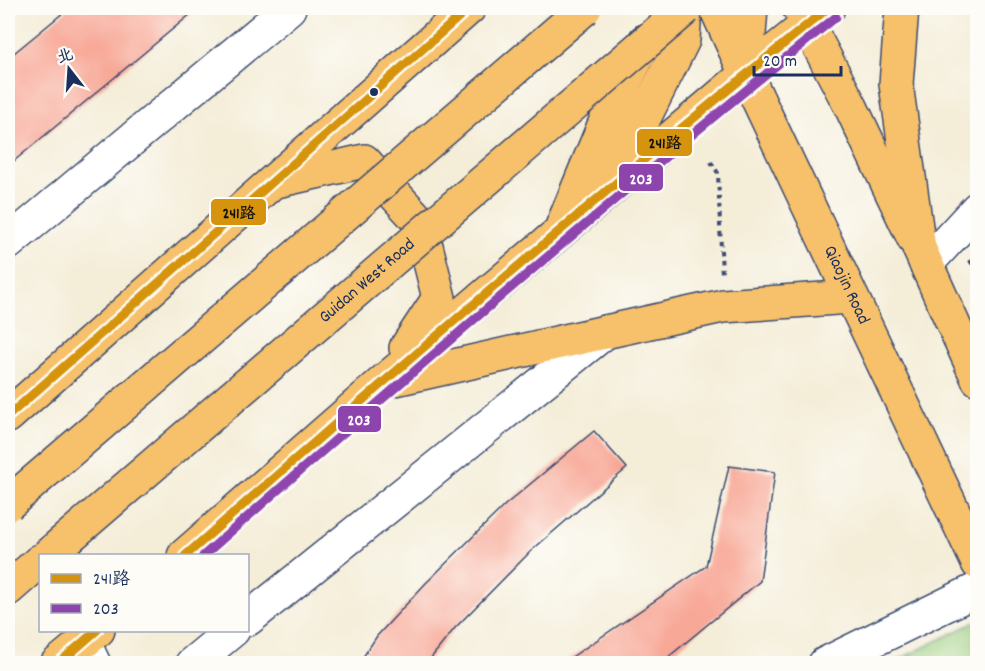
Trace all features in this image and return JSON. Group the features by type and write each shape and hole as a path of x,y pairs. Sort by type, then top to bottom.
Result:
{"main road":[{"path":"8,416 469,8"},
{"path":"8,504 585,8"},
{"path":"560,231 605,123 662,8"},
{"path":"608,190 683,40 686,8"},
{"name":"Guidan West Road","path":"48,554 686,8"},
{"name":"Qiaojin Road","path":"716,8 978,563"},
{"path":"746,74 750,8"},
{"path":"902,8 896,84 922,256"},
{"path":"185,554 382,382 746,74 812,13 850,107 978,379"},
{"path":"271,183 363,160 420,222 440,298 382,382"},
{"path":"382,382 723,306 851,297"},
{"path":"8,589 39,562"},
{"path":"57,663 92,645"}],"street":[{"path":"8,243 288,8"},
{"path":"922,256 978,208"},
{"path":"249,618 605,332"},
{"path":"825,663 978,589"},
{"path":"192,663 231,632"}],"path":[{"path":"711,162 718,173 723,287"}],"green space":[{"path":"977,621 977,663 892,663"}],"building":[{"path":"69,8 198,8 8,166 8,58"},
{"path":"594,431 627,468 531,551 455,628 427,663 359,663 377,636 425,584 505,505"},
{"path":"729,466 775,472 760,581 661,663 563,663 706,566"}],"transit line":[{"name":"241路","path":"8,416 469,8"},
{"name":"241路","path":"187,554 504,279 828,8"},
{"name":"203","path":"205,554 516,283 836,17"},
{"name":"241路","path":"58,664 95,632"}]}
